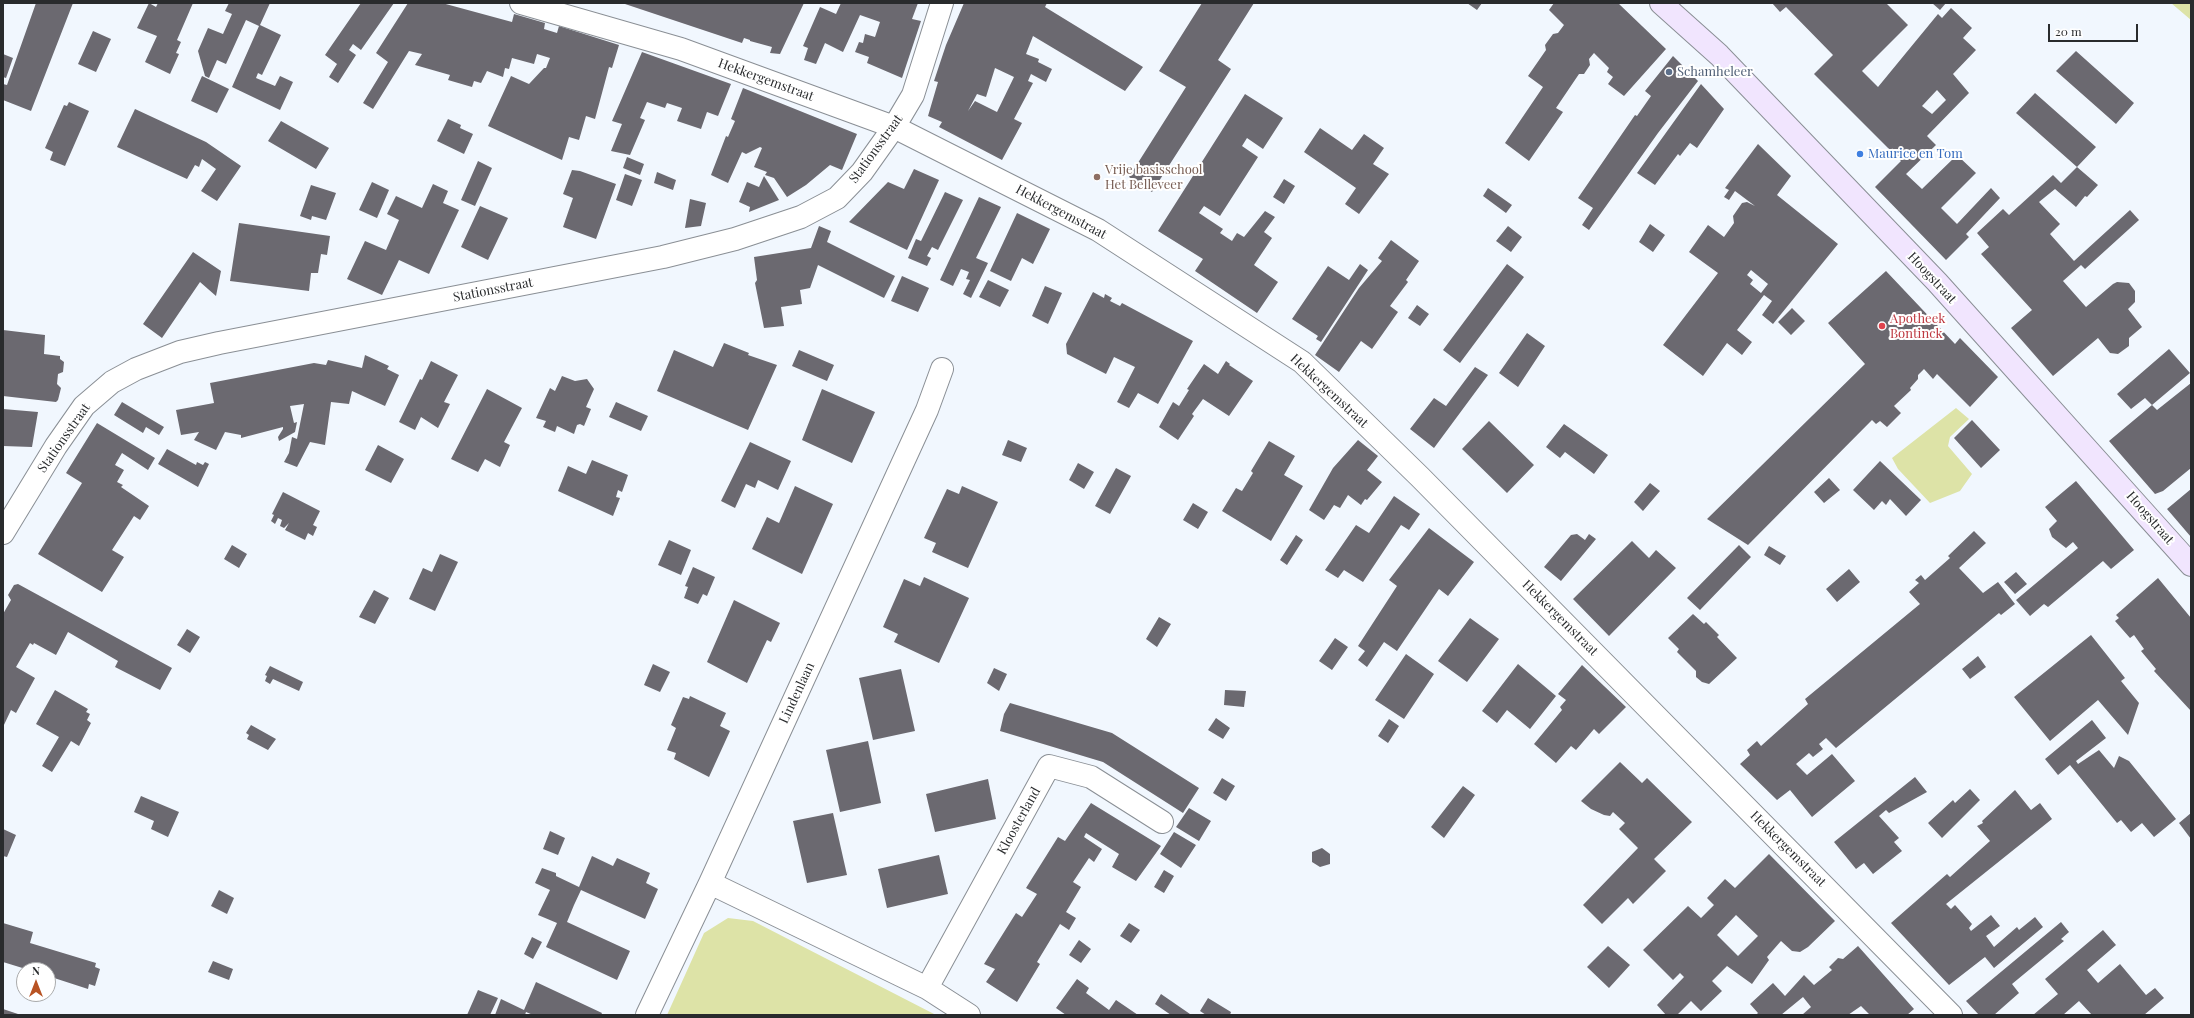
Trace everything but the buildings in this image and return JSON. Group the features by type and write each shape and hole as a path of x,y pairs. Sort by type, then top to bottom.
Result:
{"main road":[{"name":"Hoogstraat","path":"1661,3 1718,55 1937,282 2191,565"}],"street":[{"name":"Hekkergemstraat","path":"521,3 681,49 894,127 1098,230 1302,362 1426,482 1832,892 1951,1015"},
{"name":"Stationsstraat","path":"3,534 56,446 84,406 112,382 136,369 180,352 219,343 663,257 735,239 801,218 836,198 862,172 894,127 913,95 942,3"},
{"name":"Lindenlaan","path":"647,1015 710,883 927,410 942,369"},
{"name":"Kloosterland","path":"927,988 1049,766 1091,777 1162,822"},
{"path":"710,883 927,988 969,1015"}],"green space":[{"path":"2171,3 2191,3 2191,20"},
{"path":"1956,408 1969,419 1950,437 1948,446 1972,474 1960,491 1930,503 1898,469 1892,458"},
{"path":"728,918 753,921 936,1015 667,1015 704,933"}],"place":[{"name":"Schamheleer","path":"1669,72"},
{"name":"Maurice en Tom","path":"1860,154"},
{"name":"Vrije basisschool Het Belleveer","path":"1097,177"},
{"name":"Apotheek Bontinck","path":"1882,326"}]}
